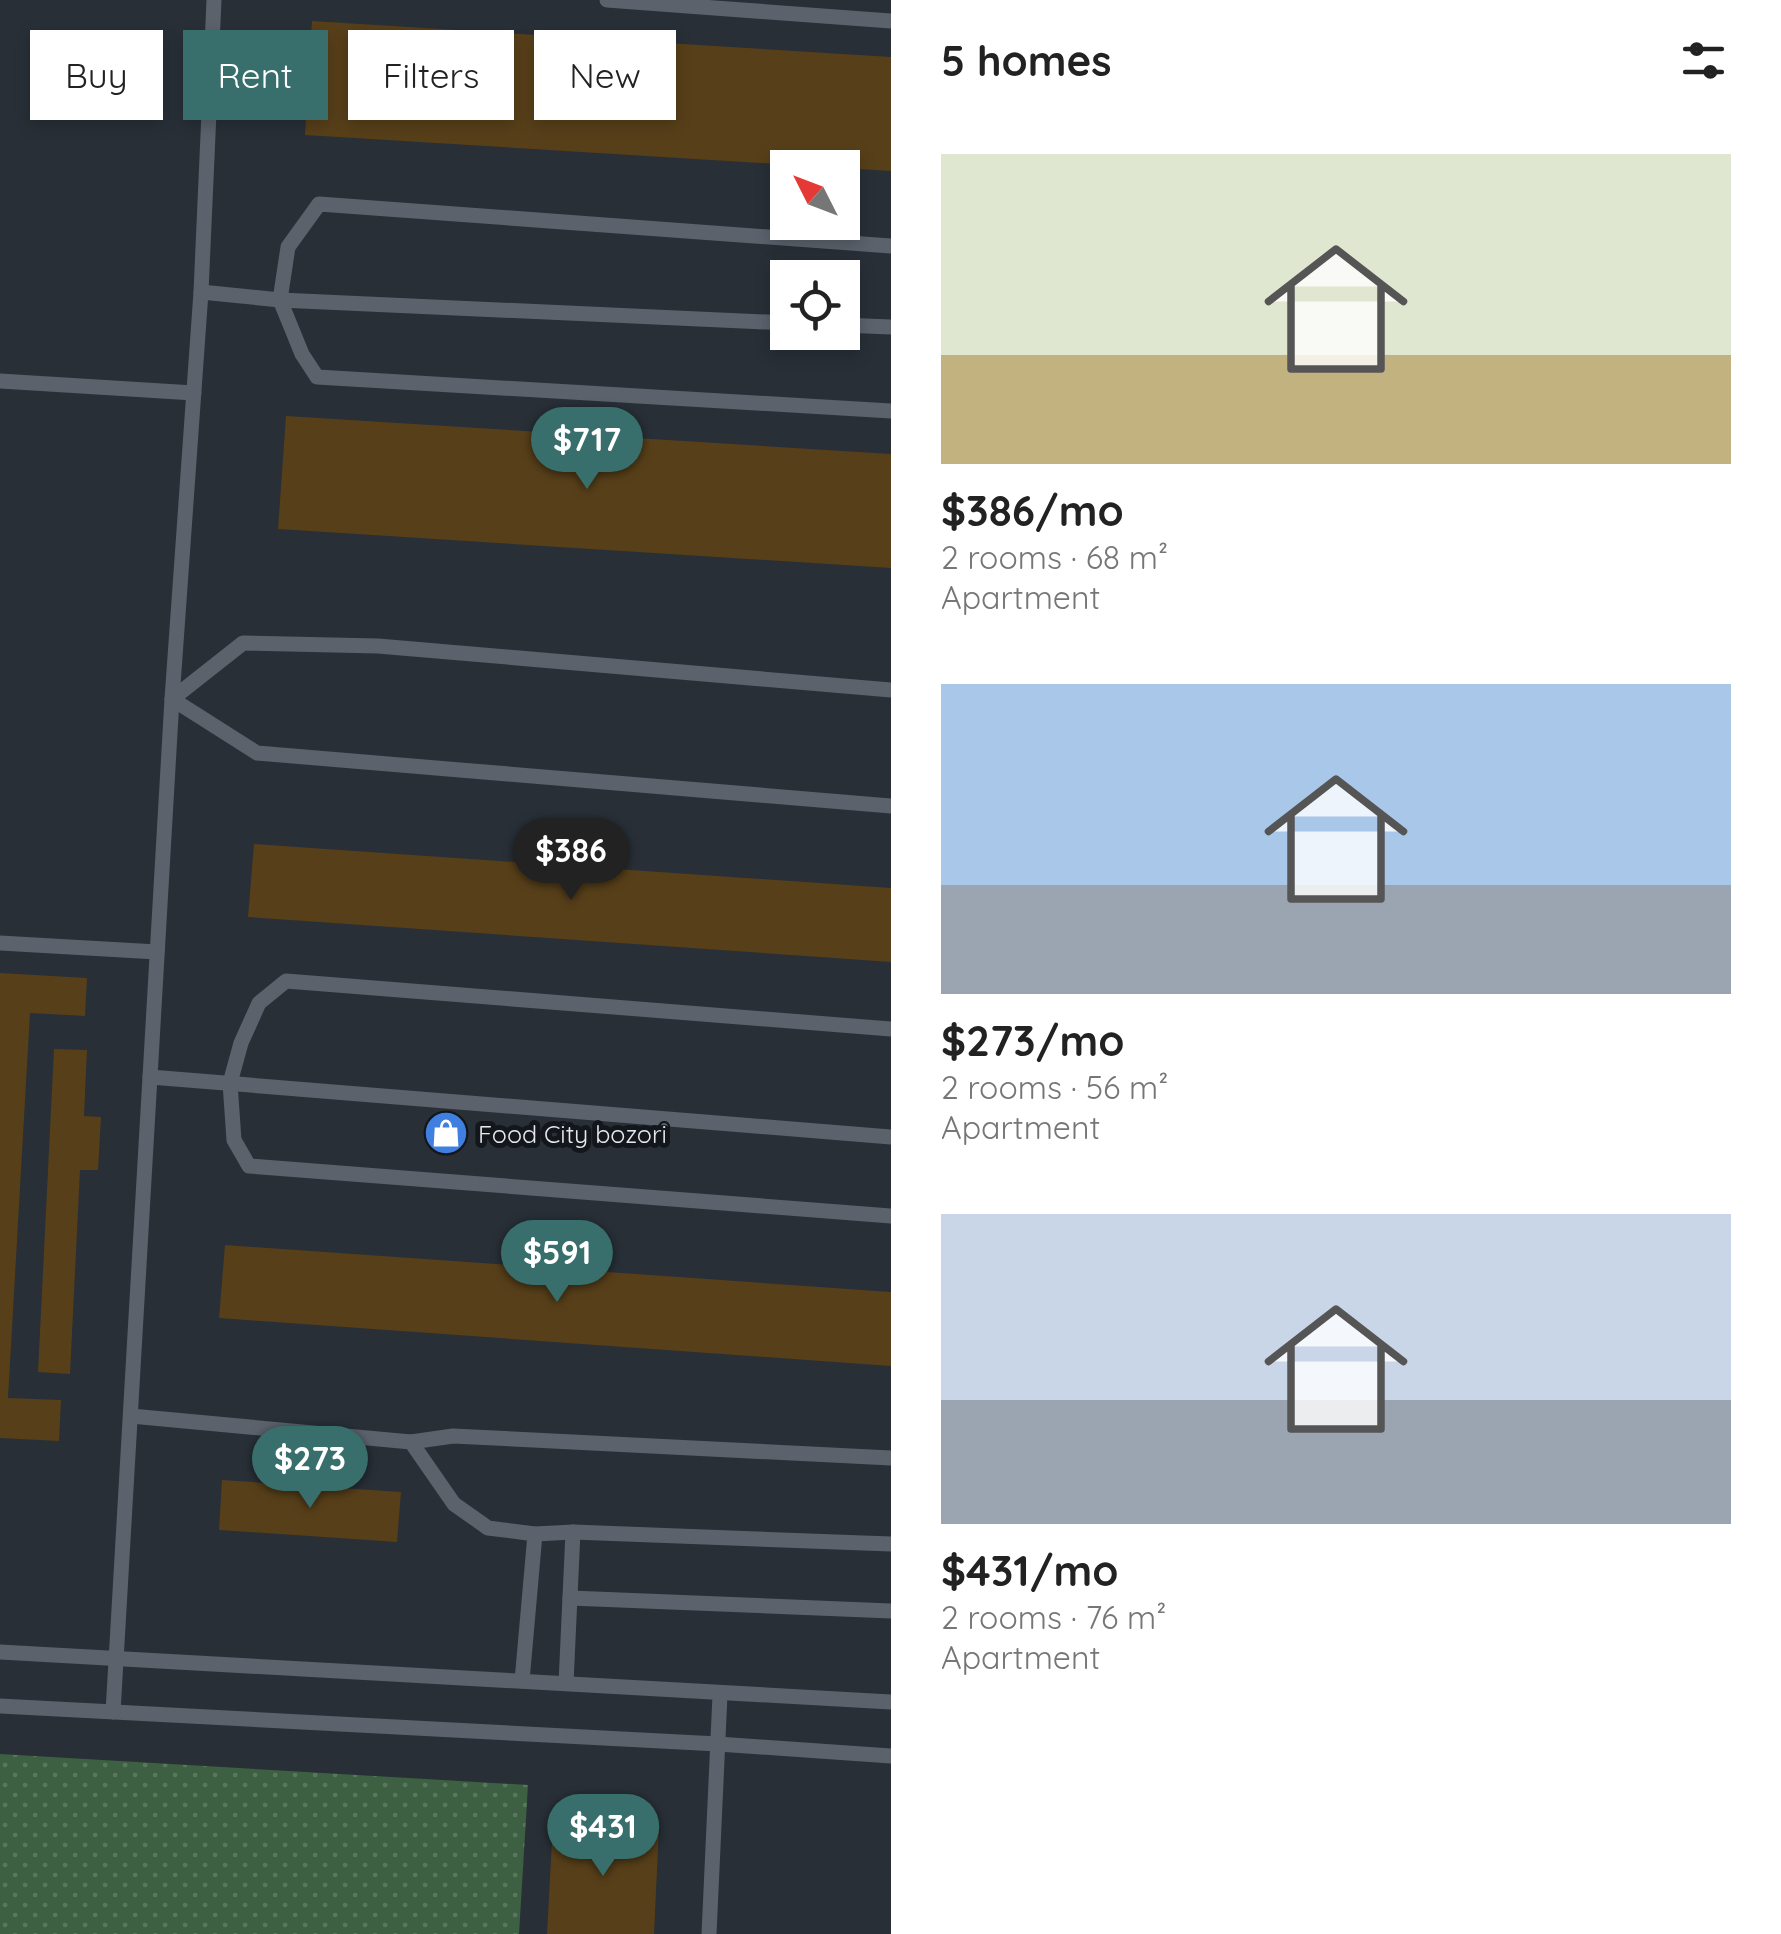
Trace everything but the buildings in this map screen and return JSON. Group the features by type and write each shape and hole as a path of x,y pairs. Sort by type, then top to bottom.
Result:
{"lane":[{"path":"113,1712 172,700 201,292 214,0"},
{"path":"607,0 891,21"},
{"path":"863,19 868,0"},
{"path":"891,246 319,204 288,246 280,300 302,354 318,377 891,411"},
{"path":"201,292 280,300 770,322"},
{"path":"860,326 891,328"},
{"path":"0,381 194,393"},
{"path":"172,700 244,643 378,646 891,690"},
{"path":"172,700 256,753 891,806"},
{"path":"0,943 157,952"},
{"path":"891,1029 286,981 259,1004 230,1083 234,1140 249,1166 891,1216"},
{"path":"150,1076 891,1137"},
{"path":"130,1416 410,1442 453,1436 891,1458"},
{"path":"410,1442 454,1504 488,1528 535,1534 573,1532 891,1544"},
{"path":"566,1683 573,1532"},
{"path":"522,1682 535,1534"},
{"path":"570,1598 891,1610"},
{"path":"0,1652 891,1702"},
{"path":"709,1934 720,1695"},
{"path":"0,1706 891,1756"}],"green space":[{"path":"0,1754 528,1785 519,1934 0,1934"}],"place":[{"name":"Food City bozori","path":"446,1133"}]}
